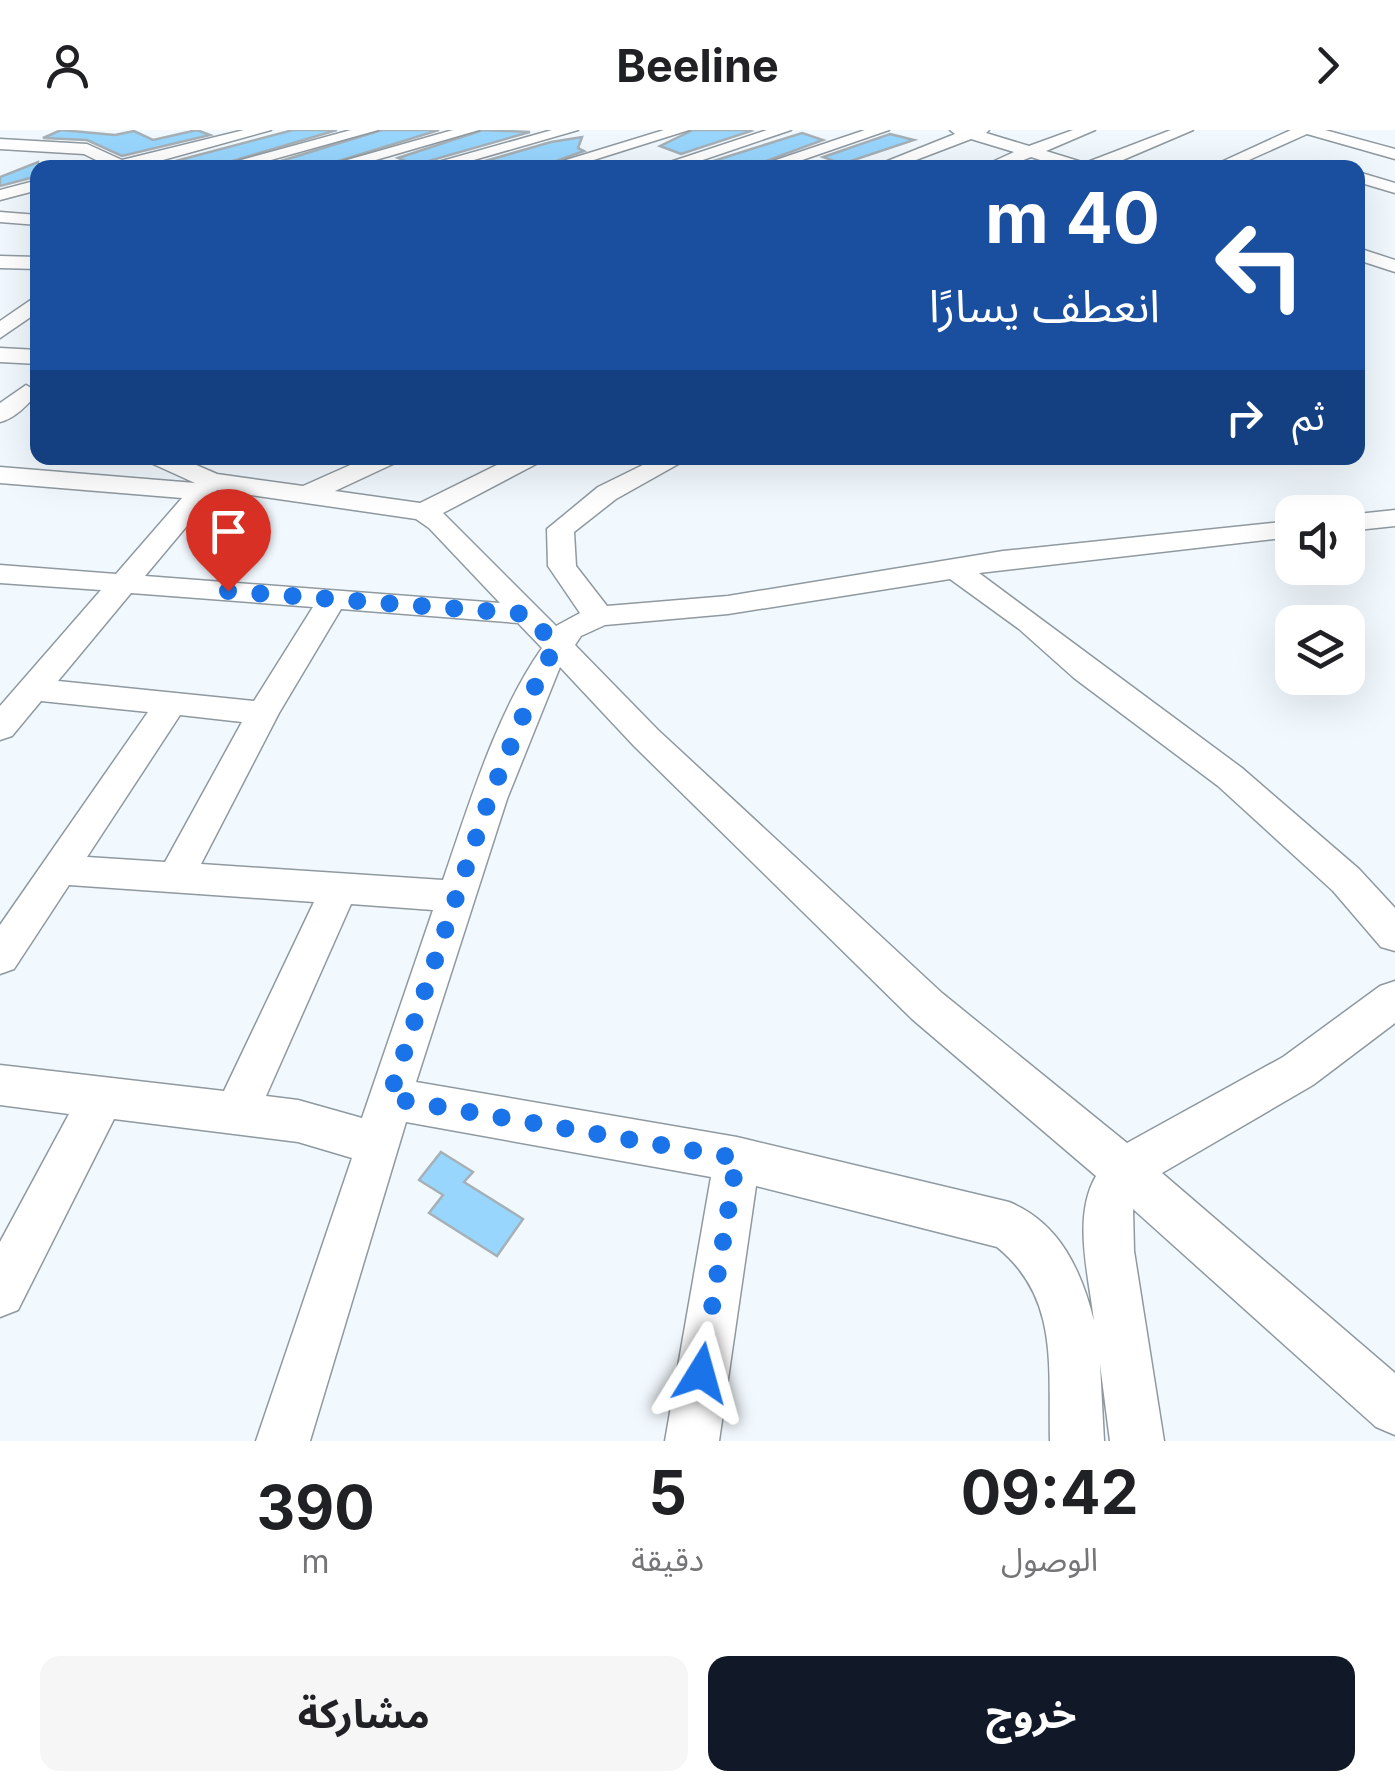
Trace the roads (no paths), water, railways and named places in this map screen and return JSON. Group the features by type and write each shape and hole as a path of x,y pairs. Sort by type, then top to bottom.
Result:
{"street":[{"path":"139,160 231,133 264,130"},
{"path":"252,160 370,130"},
{"path":"355,160 470,130"},
{"path":"485,130 551,160"},
{"path":"456,160 570,130"},
{"path":"685,160 783,130"},
{"path":"785,160 881,130"},
{"path":"1008,160 1087,130"},
{"path":"1107,160 1185,130"},
{"path":"1235,160 1306,130 1395,154"},
{"path":"898,160 970,131 1058,160"},
{"path":"583,160 674,132 737,160"},
{"path":"4,147 87,149 120,141"},
{"path":"87,149 107,160"},
{"path":"1363,160 1375,149"},
{"path":"268,156 275,160"},
{"path":"366,157 372,160"},
{"path":"1365,174 1395,188"},
{"path":"0,195 30,187"},
{"path":"0,217 30,218"},
{"path":"1365,254 1395,240"},
{"path":"1365,256 1395,266"},
{"path":"0,262 30,259"},
{"path":"0,332 9,315"},
{"path":"0,355 30,356"},
{"path":"0,415 30,393"},
{"path":"172,465 202,483"},
{"path":"0,728 202,483 226,465"},
{"path":"301,497 371,465"},
{"path":"424,512 515,465"},
{"path":"599,616 560,570 556,558 561,529 607,493 662,465"},
{"path":"0,475 202,483 424,512 439,522 646,738 927,1006 1125,1172 1395,1408"},
{"path":"1365,521 1395,518"},
{"path":"282,1441 489,799 541,672 570,628 599,616 728,605 1003,559 1275,531"},
{"path":"955,570 1030,622 1085,671 1230,778 1346,880 1395,935"},
{"path":"0,575 526,614"},
{"path":"174,880 262,713 332,600"},
{"path":"33,688 262,713"},
{"path":"0,957 170,705"},
{"path":"59,870 456,896"},
{"path":"236,1114 339,889"},
{"path":"1137,1441 1107,1222 1109,1198 1125,1172 1150,1154 1298,1071 1395,998"},
{"path":"0,1084 236,1114 298,1120 384,1121 737,1158 1009,1226 1021,1233 1051,1265 1068,1305 1076,1441"},
{"path":"0,1292 102,1096"},
{"path":"692,1441 737,1158"}]}
